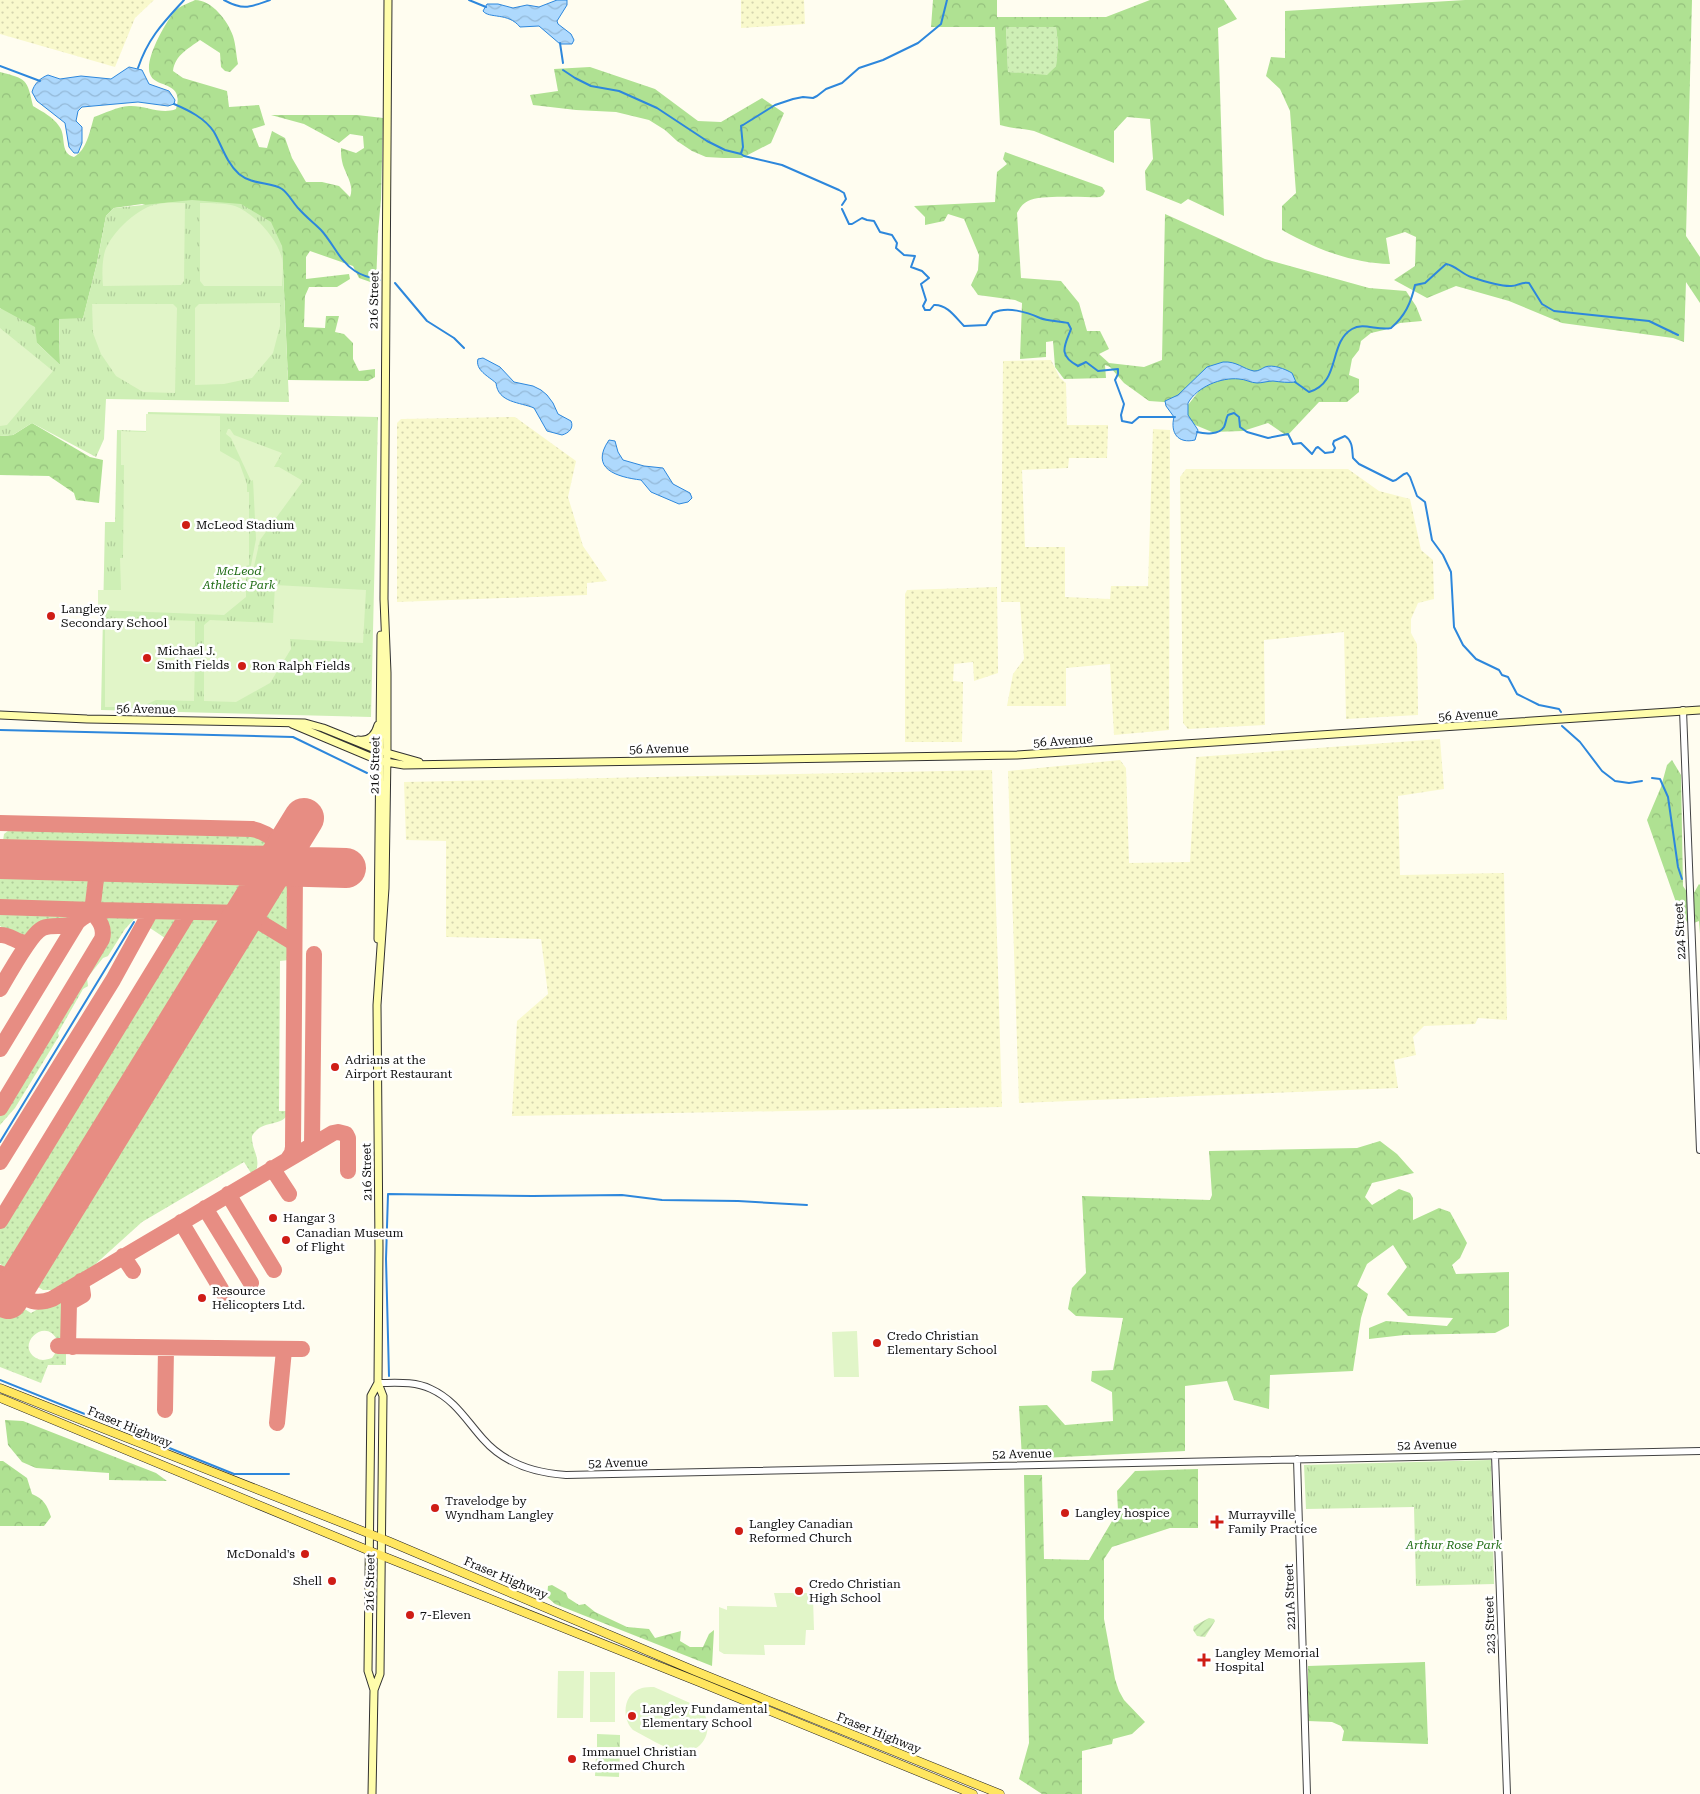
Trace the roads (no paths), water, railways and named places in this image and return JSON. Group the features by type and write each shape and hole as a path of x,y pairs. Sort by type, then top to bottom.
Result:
{"main road":[{"name":"216 Street","path":"374,1690 380,1674 382,1556 383,1396 378,1383 377,922 387,673 384,599 388,0"},
{"name":"216 Street","path":"383,752 380,715 384,599"},
{"name":"56 Avenue","path":"292,724 383,762 404,765 1017,755 1700,710"},
{"name":"56 Avenue","path":"0,715 305,724 323,728 383,752 427,764"},
{"path":"349,739 361,741 371,738 376,731 380,715"},
{"name":"216 Street","path":"372,1794 374,1690 368,1671 371,1396 378,1383"},
{"name":"Fraser Highway","path":"0,1388 370,1534 695,1671 1000,1794"},
{"name":"Fraser Highway","path":"0,1398 382,1556 699,1682 973,1794"}],"street":[{"name":"224 Street","path":"1683,710 1700,1150"},
{"name":"52 Avenue","path":"378,1383 412,1383 430,1388 453,1402 485,1442 495,1450 519,1465 549,1474 1700,1451"},
{"name":"223 Street","path":"1495,1455 1507,1794"},
{"name":"221A Street","path":"1297,1459 1307,1794"}],"water":[{"path":"557,0 567,0 567,5 557,21 558,24 571,34 574,40 572,44 560,44 539,26 520,27 510,19 490,15 483,11 487,4 498,4 513,8 527,5 539,7"},
{"path":"129,67 142,70 149,84 169,91 175,100 174,104 168,106 138,102 82,107 78,111 76,121 82,127 82,143 78,153 74,153 69,147 65,123 37,101 32,92 34,86 48,75 60,79 81,76 111,79"},
{"path":"483,358 500,367 514,382 533,386 541,390 553,403 558,414 571,421 572,426 570,430 562,435 547,431 534,408 505,398 498,390 496,383 480,370 478,359"},
{"path":"1223,362 1232,363 1254,371 1268,366 1279,367 1292,373 1296,382 1273,381 1257,383 1232,379 1210,384 1197,392 1188,403 1188,415 1198,430 1195,440 1180,439 1174,432 1174,417 1166,406 1165,401 1178,395 1207,367"},
{"path":"609,440 615,441 618,452 623,460 644,466 663,468 673,484 690,493 692,498 688,502 679,504 651,492 641,480 623,477 608,470 602,458"}],"waterway":[{"path":"138,68 151,39 184,0"},
{"path":"224,0 242,7 270,0"},
{"path":"469,0 486,7"},
{"path":"741,154 743,147 741,126 775,105 803,97 813,98 826,89 842,83 859,68 883,60 918,43 941,24 947,0"},
{"path":"560,43 563,63"},
{"path":"0,66 40,81"},
{"path":"563,70 591,86 619,91 657,108 707,141 725,150 782,165 839,190 844,193 846,199 842,205"},
{"path":"174,104 196,115 210,127 227,159 239,174 255,182 282,189 297,207 321,230 341,258 350,267 364,276 380,280"},
{"path":"842,209 849,224 862,218 874,221 880,232 892,235 897,243 896,248 904,255 915,256 911,267 922,271 929,278 921,284 926,300 923,306 925,310 930,310 934,305 939,305 951,312 964,326 986,325 993,313 1004,310 1017,311 1043,319 1068,323 1071,329 1064,349 1067,358 1071,362 1078,366 1086,362 1098,371 1118,369 1115,380 1124,404 1121,415 1122,421 1132,423 1139,417 1175,417"},
{"path":"1295,382 1309,392 1319,387 1326,380 1345,335 1352,329 1361,326 1391,328 1407,309 1415,285 1425,283 1446,264 1471,277 1496,284 1512,286 1529,283 1542,304 1554,311 1649,321 1678,335"},
{"path":"395,283 427,321 454,338 464,348"},
{"path":"1197,432 1215,433 1222,430 1228,415 1234,413 1239,417 1240,427 1247,432 1268,438 1288,434 1293,444 1301,443 1312,454 1318,447 1325,453 1333,452 1335,448 1334,441 1345,436 1351,443 1353,458 1359,464 1393,481 1407,473 1417,496 1425,502 1432,540 1443,555 1451,572 1454,627 1463,645 1476,659 1499,670 1502,675 1508,677 1517,694 1539,705 1559,709 1561,712"},
{"path":"1562,726 1580,742 1602,771 1615,781 1629,783 1642,781"},
{"path":"0,730 293,737 367,773"},
{"path":"1652,778 1660,779 1668,797 1678,867 1682,879"},
{"path":"0,1142 134,922"},
{"path":"389,1376 386,1259 388,1194 622,1195 662,1200 738,1201 807,1205"},
{"path":"0,1380 234,1474 289,1474"}],"place":[{"name":"McLeod Stadium","path":"186,525"},
{"name":"Langley Secondary School","path":"51,616"},
{"name":"Michael J. Smith Fields","path":"147,658"},
{"name":"Ron Ralph Fields","path":"242,666"},
{"name":"Adrians at the Airport Restaurant","path":"335,1067"},
{"name":"Hangar 3","path":"273,1218"},
{"name":"Canadian Museum of Flight","path":"286,1240"},
{"name":"Resource Helicopters Ltd.","path":"202,1298"},
{"name":"Credo Christian Elementary School","path":"877,1343"},
{"name":"Travelodge by Wyndham Langley","path":"435,1508"},
{"name":"Langley hospice","path":"1065,1513"},
{"name":"Murrayville Family Practice","path":"1217,1522"},
{"name":"Langley Canadian Reformed Church","path":"739,1531"},
{"name":"McDonald's","path":"305,1554"},
{"name":"Shell","path":"332,1581"},
{"name":"Credo Christian High School","path":"799,1591"},
{"name":"7-Eleven","path":"410,1615"},
{"name":"Langley Memorial Hospital","path":"1204,1660"},
{"name":"Langley Fundamental Elementary School","path":"632,1716"},
{"name":"Immanuel Christian Reformed Church","path":"572,1759"}],"park label":[{"name":"McLeod Athletic Park","path":"239,578"},
{"name":"Arthur Rose Park","path":"1454,1545"}]}
